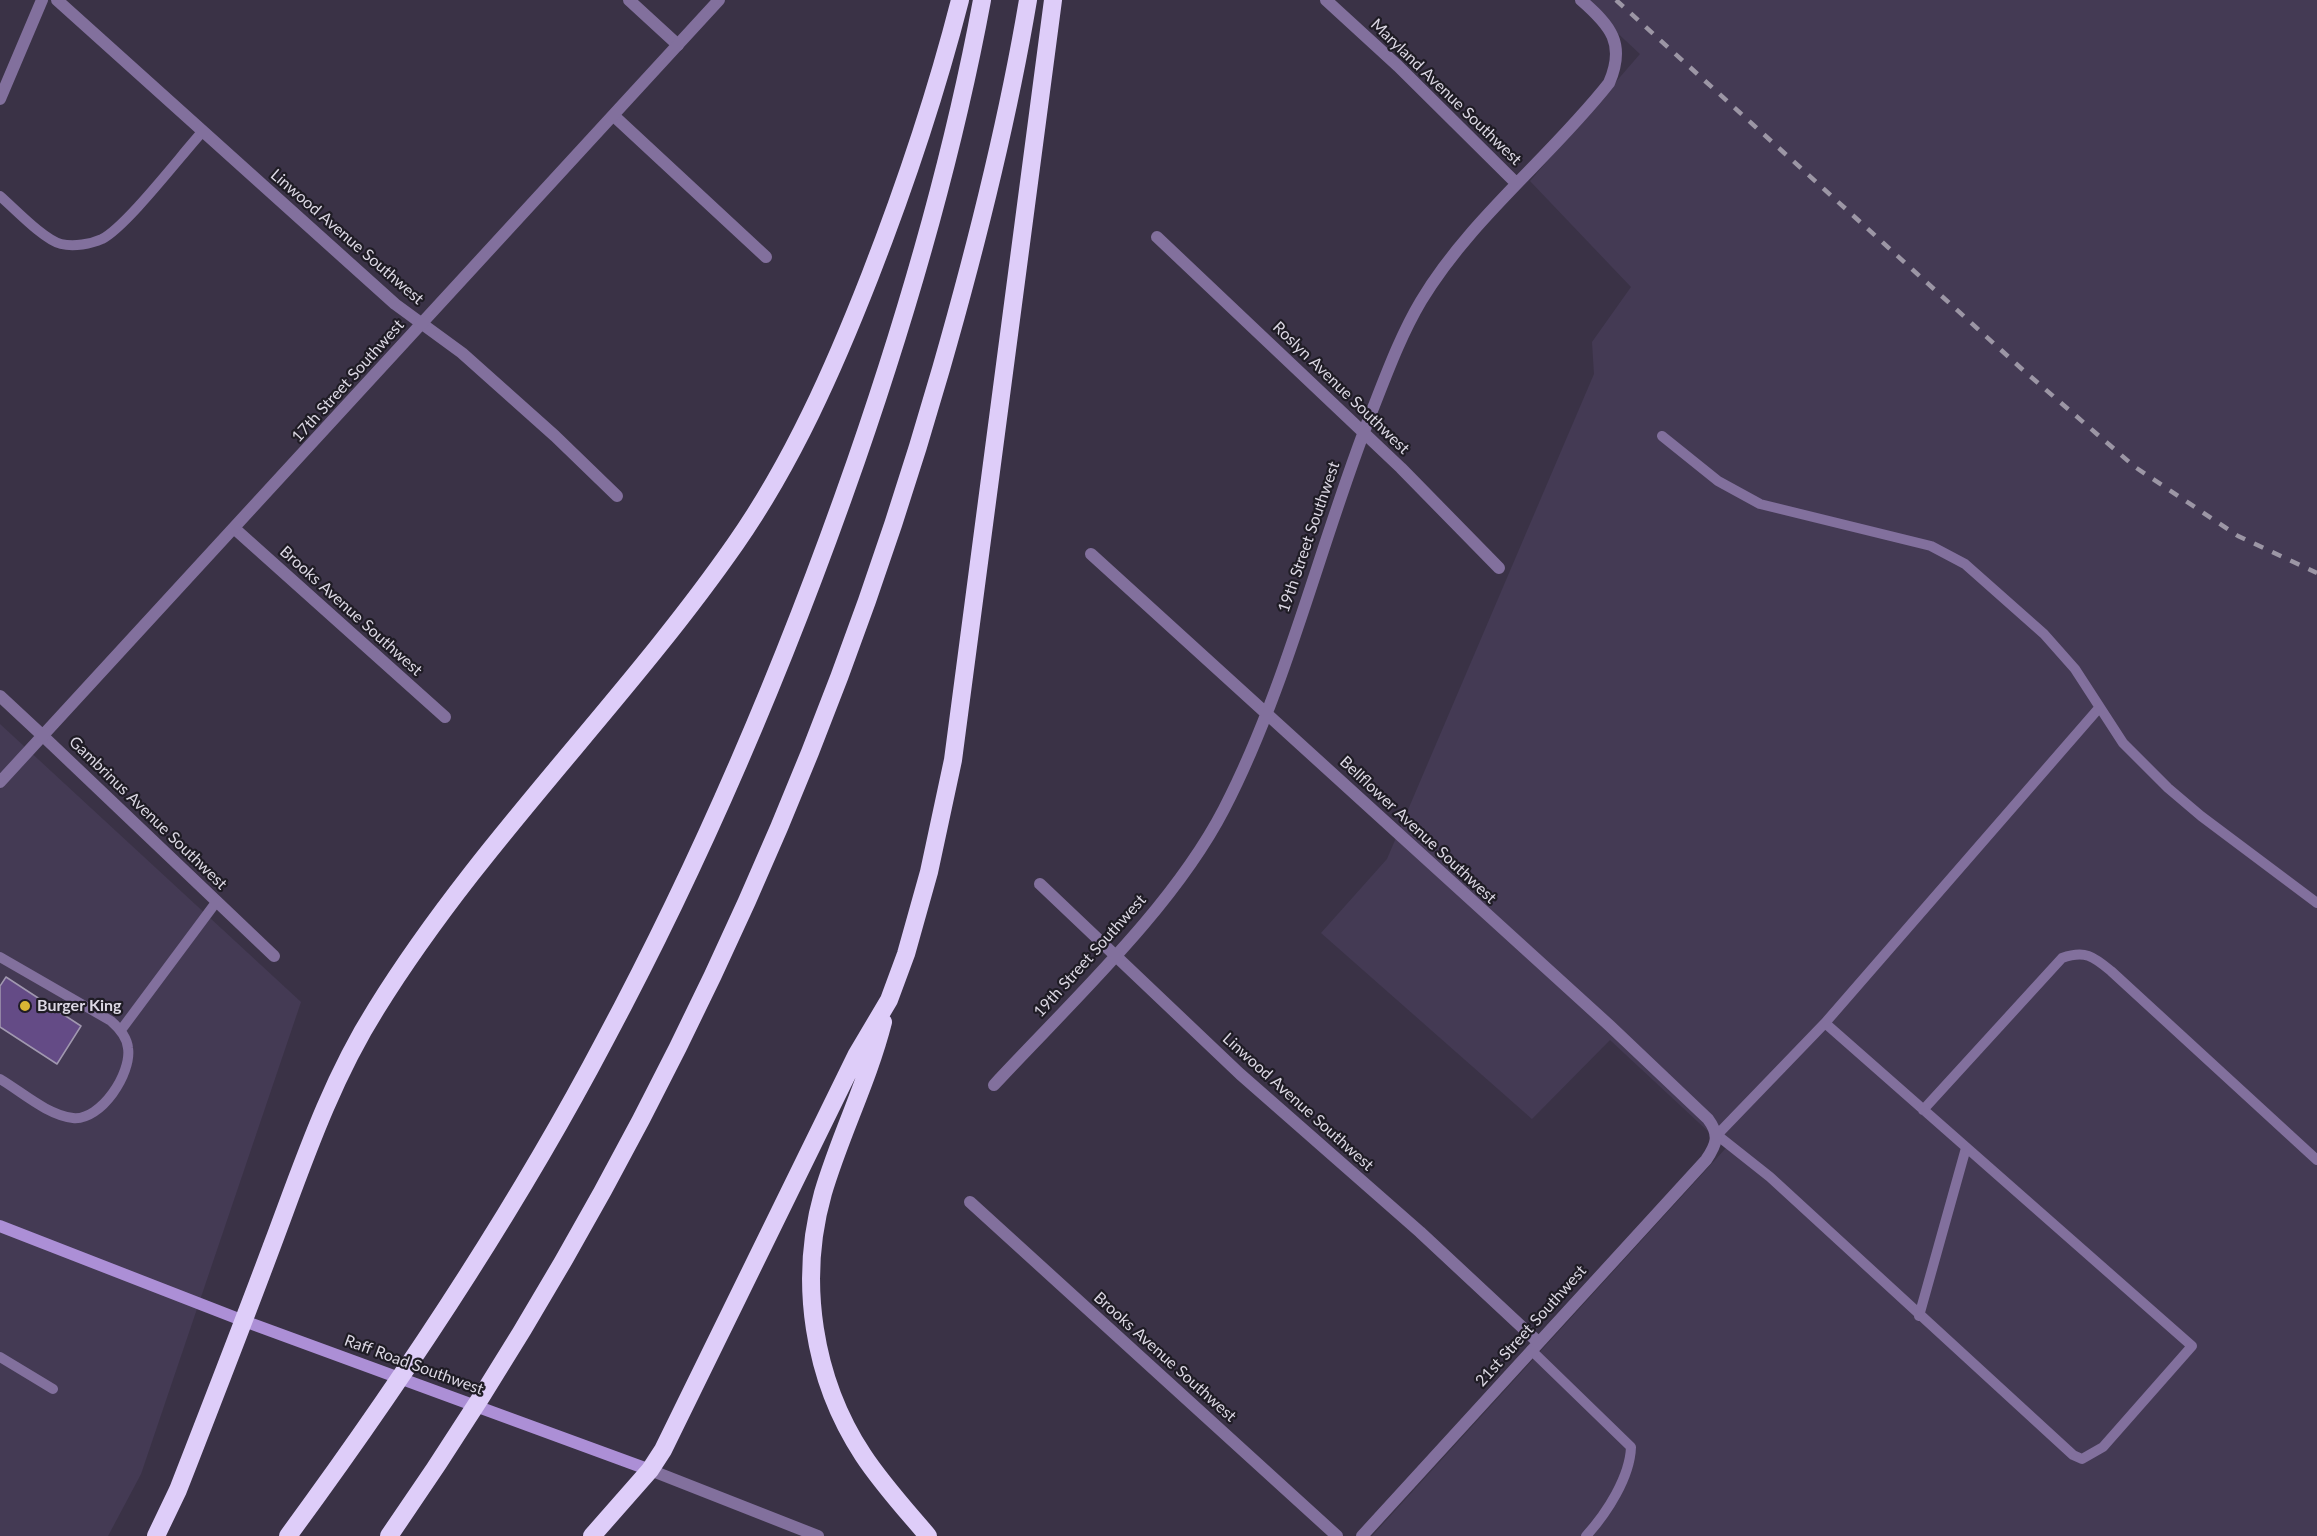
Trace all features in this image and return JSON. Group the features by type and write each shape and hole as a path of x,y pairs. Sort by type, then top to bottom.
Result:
{"highway":[{"path":"156,1536 177,1490 244,1321 329,1098 376,1009 421,940 475,868 702,590 740,537 784,466 827,379 896,209 960,0"},
{"path":"288,1536 350,1450 454,1297 549,1141 640,973 738,763 800,614 835,521 898,333 941,181 982,0"},
{"path":"389,1536 429,1478 574,1245 683,1040 751,895 848,658 921,440 970,267 1015,80 1028,0"},
{"path":"928,1536 863,1455 841,1417 828,1386 818,1346 811,1284 815,1227 824,1192 875,1054 889,1000 906,954 929,872 961,711 1053,0"},
{"path":"592,1536 650,1470 698,1383 858,1054 889,1000"}],"main road":[{"name":"Raff Road Southwest","path":"0,1226 244,1321 650,1470"}],"street":[{"path":"0,99 42,0"},
{"name":"Linwood Avenue Southwest","path":"57,0 395,304 462,353 555,436 616,496"},
{"path":"629,0 678,45"},
{"name":"17th Street Southwest","path":"0,782 719,0"},
{"name":"Maryland Avenue Southwest","path":"1326,0 1398,66 1516,183"},
{"name":"19th Street Southwest","path":"994,1085 1114,956 1159,904 1207,839 1244,767 1266,712 1364,433 1393,358 1420,303 1469,236 1516,183 1592,105 1609,83 1617,64 1617,48 1610,32 1581,0"},
{"path":"614,116 766,257"},
{"name":"Roslyn Avenue Southwest","path":"1157,237 1364,433 1499,568"},
{"name":"Brooks Avenue Southwest","path":"235,529 445,717"},
{"name":"Bellflower Avenue Southwest","path":"1091,554 1618,1034 1708,1119 1717,1135"},
{"name":"Gambrinus Avenue Southwest","path":"0,696 274,956"},
{"name":"Linwood Avenue Southwest","path":"1040,884 1240,1074 1420,1232 1535,1346"},
{"name":"21st Street Southwest","path":"1362,1536 1706,1160 1716,1143 1717,1135"},
{"name":"Brooks Avenue Southwest","path":"970,1202 1337,1536"},
{"name":"Raff Road Southwest","path":"650,1470 818,1536"}],"lane":[{"path":"0,196 51,239 61,244 91,243 104,238 125,218 203,131"},
{"path":"1662,436 1718,480 1760,504 1931,546 1965,564 2044,634 2075,669 2123,743 2168,788 2201,816 2317,903"},
{"path":"1825,1023 2192,1346 2103,1447 2082,1459 2073,1455 1770,1177 1717,1135 1825,1023 2099,708"},
{"path":"121,1030 217,901"},
{"path":"1923,1110 2062,958 2078,952 2095,958 2111,971 2317,1160"},
{"path":"0,957 111,1021 121,1030 128,1048 123,1073 103,1107 88,1116 75,1118 51,1111 0,1079"},
{"path":"1919,1316 1966,1148"},
{"path":"1535,1346 1631,1447 1631,1465 1612,1499 1586,1536"},
{"path":"0,1358 53,1389"}],"shaded area":[{"path":"1582,0 2317,0 2317,1536 1372,1536 1726,1148 1610,1040 1532,1119 1321,933 1387,859 1594,374 1592,342 1631,287 1530,181 1640,54"},
{"path":"0,724 301,1002 141,1474 108,1536 0,1536"}],"building":[{"name":"Burger King","path":"6,977 81,1026 57,1064 0,1027 0,986"}],"railway":[{"path":"1616,0 2023,370 2135,467 2238,536 2317,573"}],"place":[{"name":"Burger King","path":"25,1006"}]}
